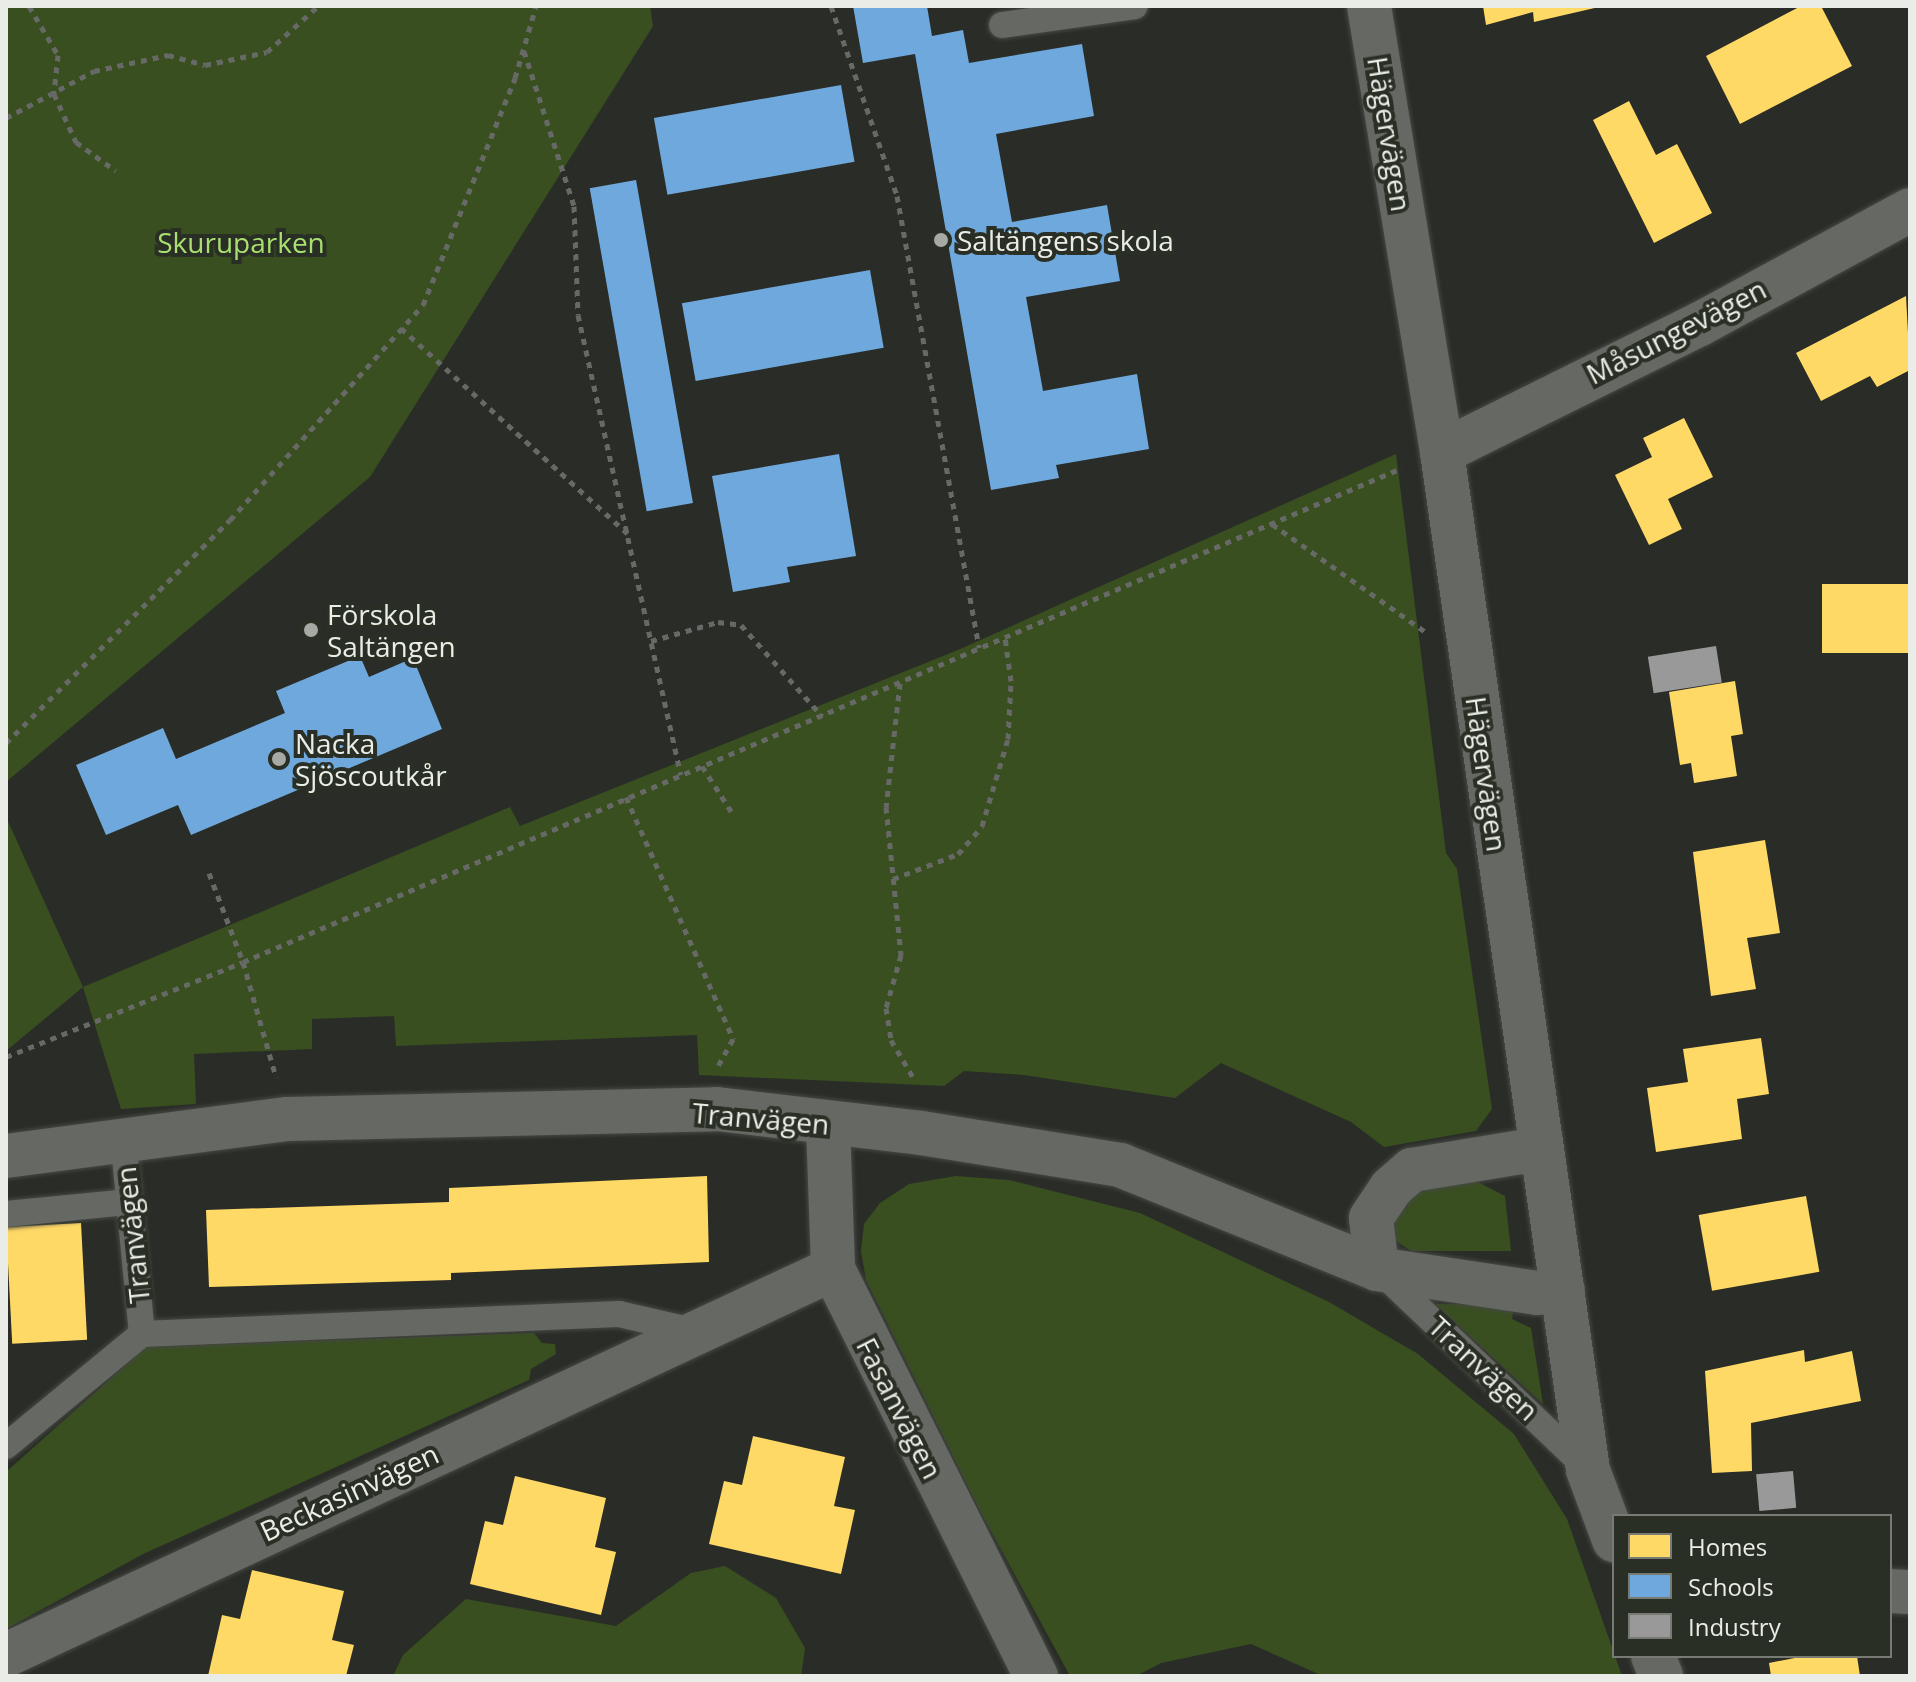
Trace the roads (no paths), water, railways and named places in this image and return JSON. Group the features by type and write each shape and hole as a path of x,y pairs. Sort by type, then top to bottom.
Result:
{"street":[{"name":"Hägervägen","path":"1369,6 1426,458 1563,1290 1588,1470 1612,1535"},
{"name":"Måsungevägen","path":"1426,458 1700,324 1910,210"},
{"name":"Tranvägen","path":"6,1156 123,1137 288,1119 717,1109 921,1133 1120,1165 1377,1269 1537,1293 1563,1290"},
{"name":"Fasanvägen","path":"828,1124 833,1269 1036,1676"},
{"path":"1377,1269 1371,1218 1391,1188 1412,1170 1539,1149"},
{"name":"Beckasinvägen","path":"6,1655 693,1331 833,1269"}],"lane":[{"path":"1002,25 1135,6"},
{"name":"Tranvägen","path":"123,1137 142,1334"},
{"path":"6,1214 129,1202"},
{"name":"Tranvägen","path":"1377,1269 1551,1429 1588,1470"},
{"path":"6,1446 142,1334 619,1314 693,1331"}],"place":[{"name":"Saltängens skola","path":"941,240"},
{"name":"Förskola Saltängen","path":"311,630"},
{"name":"Nacka Sjöscoutkår","path":"279,759"}],"park label":[{"name":"Skuruparken","path":"241,242"}]}
